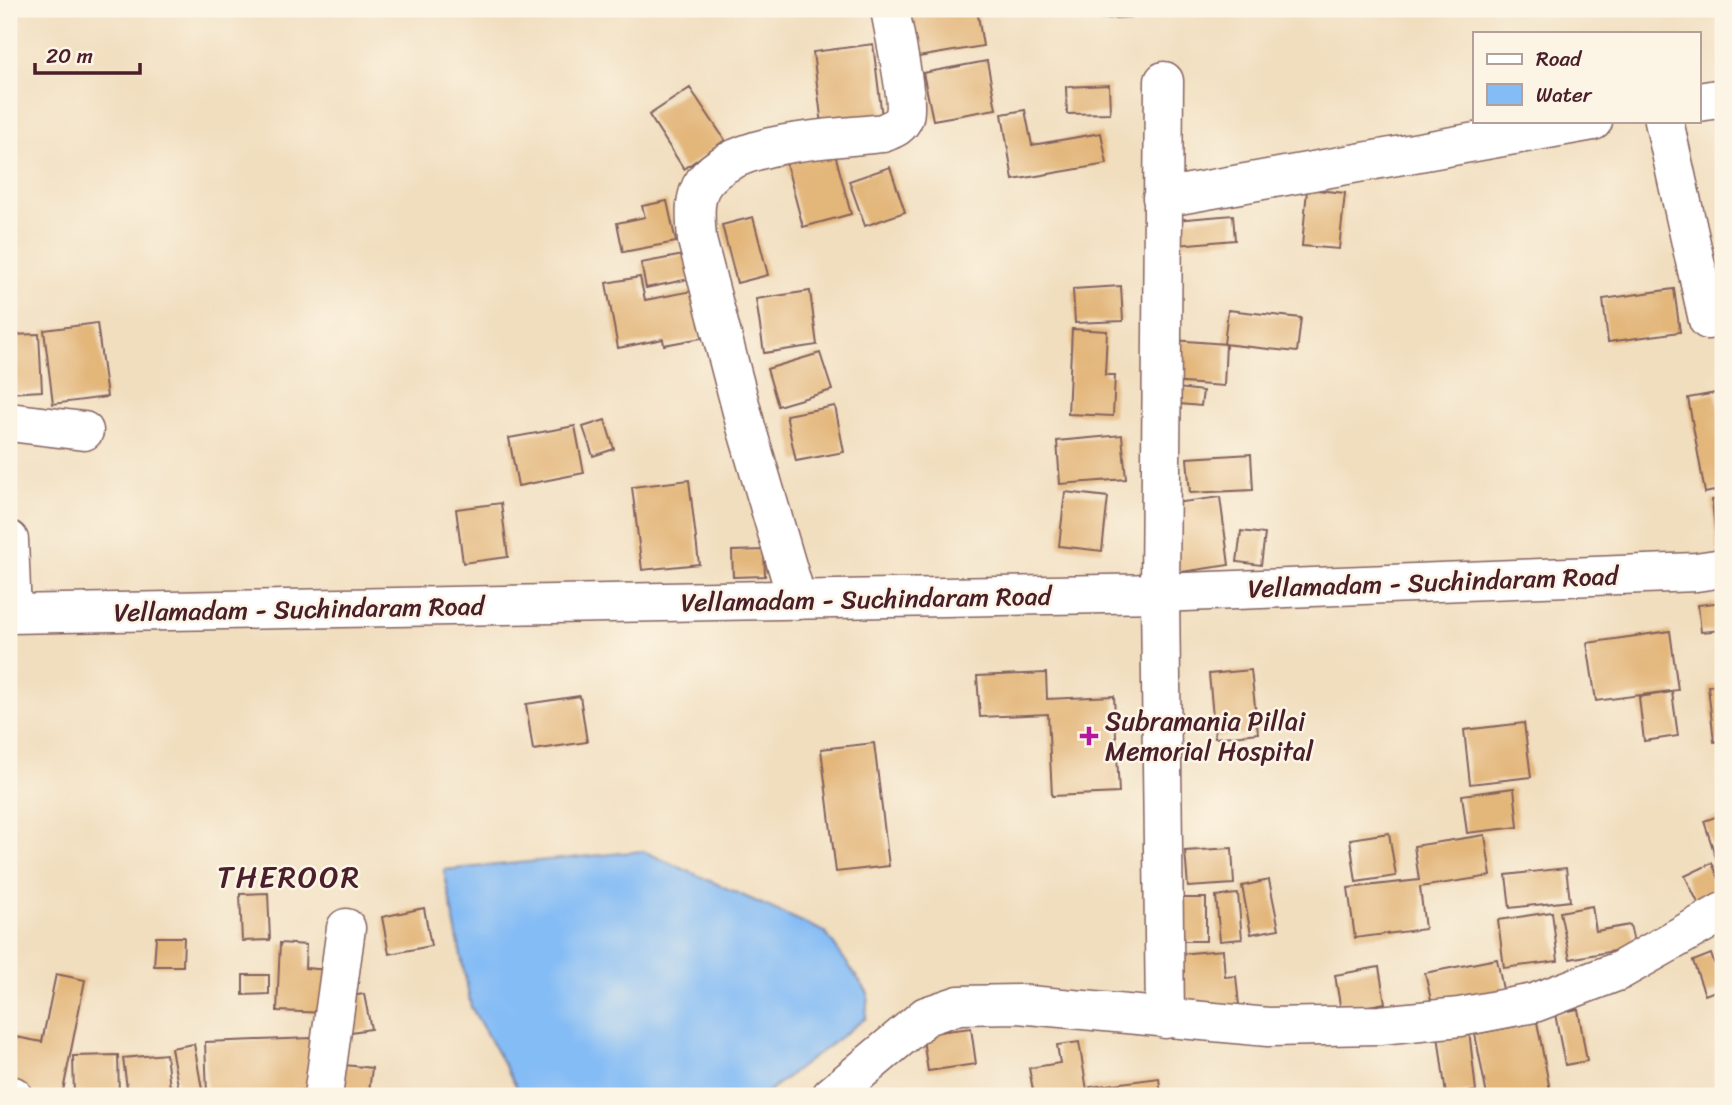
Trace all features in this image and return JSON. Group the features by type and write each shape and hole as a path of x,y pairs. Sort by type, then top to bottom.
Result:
{"street":[{"path":"797,600 746,427 700,254 695,209 703,183 723,165 746,153 883,133 898,127 906,115 905,98 890,9"},
{"path":"1164,81 1160,593 1165,1019"},
{"path":"1700,102 1723,98"},
{"path":"1162,198 1587,122"},
{"path":"1664,122 1708,320"},
{"path":"9,422 85,431"},
{"path":"9,540 10,614"},
{"name":"Vellamadam - Suchindaram Road","path":"10,614 1160,593 1682,573 1723,568"},
{"path":"831,1096 926,1016 959,1005 1018,1004 1268,1027 1380,1025 1460,1017 1522,1005 1619,971 1723,912"},
{"path":"323,1096 346,928"}],"water":[{"path":"643,851 825,932 868,993 866,1018 762,1096 522,1096 471,1007 444,870"}],"building":[{"path":"909,9 977,9 983,46 918,57"},
{"path":"1099,9 1130,9 1131,17 1100,19"},
{"path":"873,44 882,117 822,125 813,52"},
{"path":"987,61 996,109 933,120 923,73"},
{"path":"1109,85 1110,113 1067,114 1066,87"},
{"path":"690,88 725,140 684,169 649,115"},
{"path":"1025,110 1032,145 1101,133 1107,164 1013,180 1002,114"},
{"path":"834,150 851,214 803,227 786,163"},
{"path":"890,167 905,212 865,226 849,181"},
{"path":"1307,189 1345,193 1339,249 1302,246"},
{"path":"667,201 676,242 623,252 617,223 645,217 642,206"},
{"path":"1233,215 1235,240 1177,245 1175,220"},
{"path":"753,217 768,275 737,283 722,225"},
{"path":"689,254 694,278 646,288 641,263"},
{"path":"640,277 645,300 703,289 712,336 664,345 663,339 618,348 606,283"},
{"path":"1121,286 1123,321 1075,323 1073,289"},
{"path":"1674,289 1680,332 1608,342 1603,299"},
{"path":"810,291 817,345 764,353 756,299"},
{"path":"1228,310 1301,318 1297,352 1224,344"},
{"path":"97,323 107,397 53,404 44,330"},
{"path":"1072,329 1107,331 1105,375 1115,375 1113,416 1068,414"},
{"path":"39,334 42,391 9,393 9,335"},
{"path":"1173,340 1226,344 1224,386 1170,382"},
{"path":"820,353 832,390 778,406 767,369"},
{"path":"1170,387 1203,391 1201,406 1169,403"},
{"path":"1716,393 1723,429 1723,489 1705,493 1688,398"},
{"path":"835,406 844,452 796,461 786,415"},
{"path":"605,420 614,449 593,456 583,427"},
{"path":"575,426 584,473 518,486 509,438"},
{"path":"1122,435 1126,479 1060,484 1057,441"},
{"path":"1251,454 1253,490 1190,493 1187,458"},
{"path":"689,480 699,564 642,570 632,487"},
{"path":"1065,492 1108,497 1102,551 1059,546"},
{"path":"1220,497 1229,565 1175,573 1167,504"},
{"path":"1723,499 1723,550 1717,551 1712,500"},
{"path":"501,503 508,557 463,563 456,509"},
{"path":"1241,531 1265,534 1261,565 1237,562"},
{"path":"764,550 765,576 733,577 732,551"},
{"path":"1723,602 1723,630 1701,632 1698,605"},
{"path":"1670,631 1678,690 1596,701 1587,643"},
{"path":"1723,653 1723,681 1721,681 1719,654"},
{"path":"1251,670 1258,733 1215,738 1209,674"},
{"path":"1046,673 1047,699 1114,696 1119,793 1052,796 1048,714 980,717 977,676"},
{"path":"1723,684 1723,741 1714,742 1708,686"},
{"path":"1672,692 1678,736 1644,741 1639,697"},
{"path":"580,696 587,742 533,750 526,704"},
{"path":"1524,723 1531,777 1470,784 1464,730"},
{"path":"874,743 889,866 836,872 821,749"},
{"path":"1514,788 1518,827 1467,833 1462,795"},
{"path":"1721,815 1723,856 1716,858 1704,821"},
{"path":"1389,833 1396,876 1356,882 1350,839"},
{"path":"1485,835 1491,876 1420,887 1425,929 1355,938 1348,888 1419,880 1414,846"},
{"path":"1232,848 1234,884 1188,887 1185,851"},
{"path":"1712,863 1723,887 1723,895 1699,905 1685,876"},
{"path":"1566,868 1570,901 1510,908 1506,875"},
{"path":"1269,880 1279,929 1251,934 1242,886"},
{"path":"268,893 270,940 242,941 240,894"},
{"path":"1238,894 1242,939 1220,941 1216,896"},
{"path":"1177,898 1206,898 1206,941 1177,941"},
{"path":"1592,906 1596,931 1630,925 1635,947 1570,959 1560,912"},
{"path":"424,908 431,946 389,954 382,917"},
{"path":"1552,912 1558,961 1504,968 1498,920"},
{"path":"156,937 184,937 183,966 154,966"},
{"path":"280,943 306,945 305,968 329,970 327,1013 277,1011"},
{"path":"1223,950 1225,977 1236,976 1239,1005 1185,1010 1179,954"},
{"path":"1711,954 1723,988 1705,995 1693,961"},
{"path":"1497,959 1505,1000 1434,1014 1425,973"},
{"path":"1379,967 1385,1003 1341,1011 1335,975"},
{"path":"56,974 85,980 62,1096 9,1088 11,1036 42,1042"},
{"path":"243,975 269,975 269,994 243,995"},
{"path":"364,994 371,1029 351,1032 345,997"},
{"path":"1578,1009 1587,1061 1565,1065 1555,1014"},
{"path":"1537,1022 1550,1090 1518,1096 1487,1096 1475,1034"},
{"path":"971,1028 976,1064 928,1071 922,1034"},
{"path":"1469,1030 1476,1091 1446,1095 1438,1035"},
{"path":"312,1038 314,1090 207,1094 205,1042"},
{"path":"1079,1042 1088,1096 1034,1096 1029,1068 1060,1063 1057,1045"},
{"path":"194,1044 203,1095 180,1096 171,1048"},
{"path":"166,1054 171,1096 128,1096 123,1058"},
{"path":"118,1055 119,1096 74,1096 73,1056"},
{"path":"335,1064 372,1068 369,1091 398,1096 331,1096"},
{"path":"1159,1078 1161,1096 1092,1096 1090,1087"}],"place":[{"name":"Subramania Pillai Memorial Hospital","path":"1089,736"}],"district":[{"name":"THEROOR","path":"289,877"}]}
